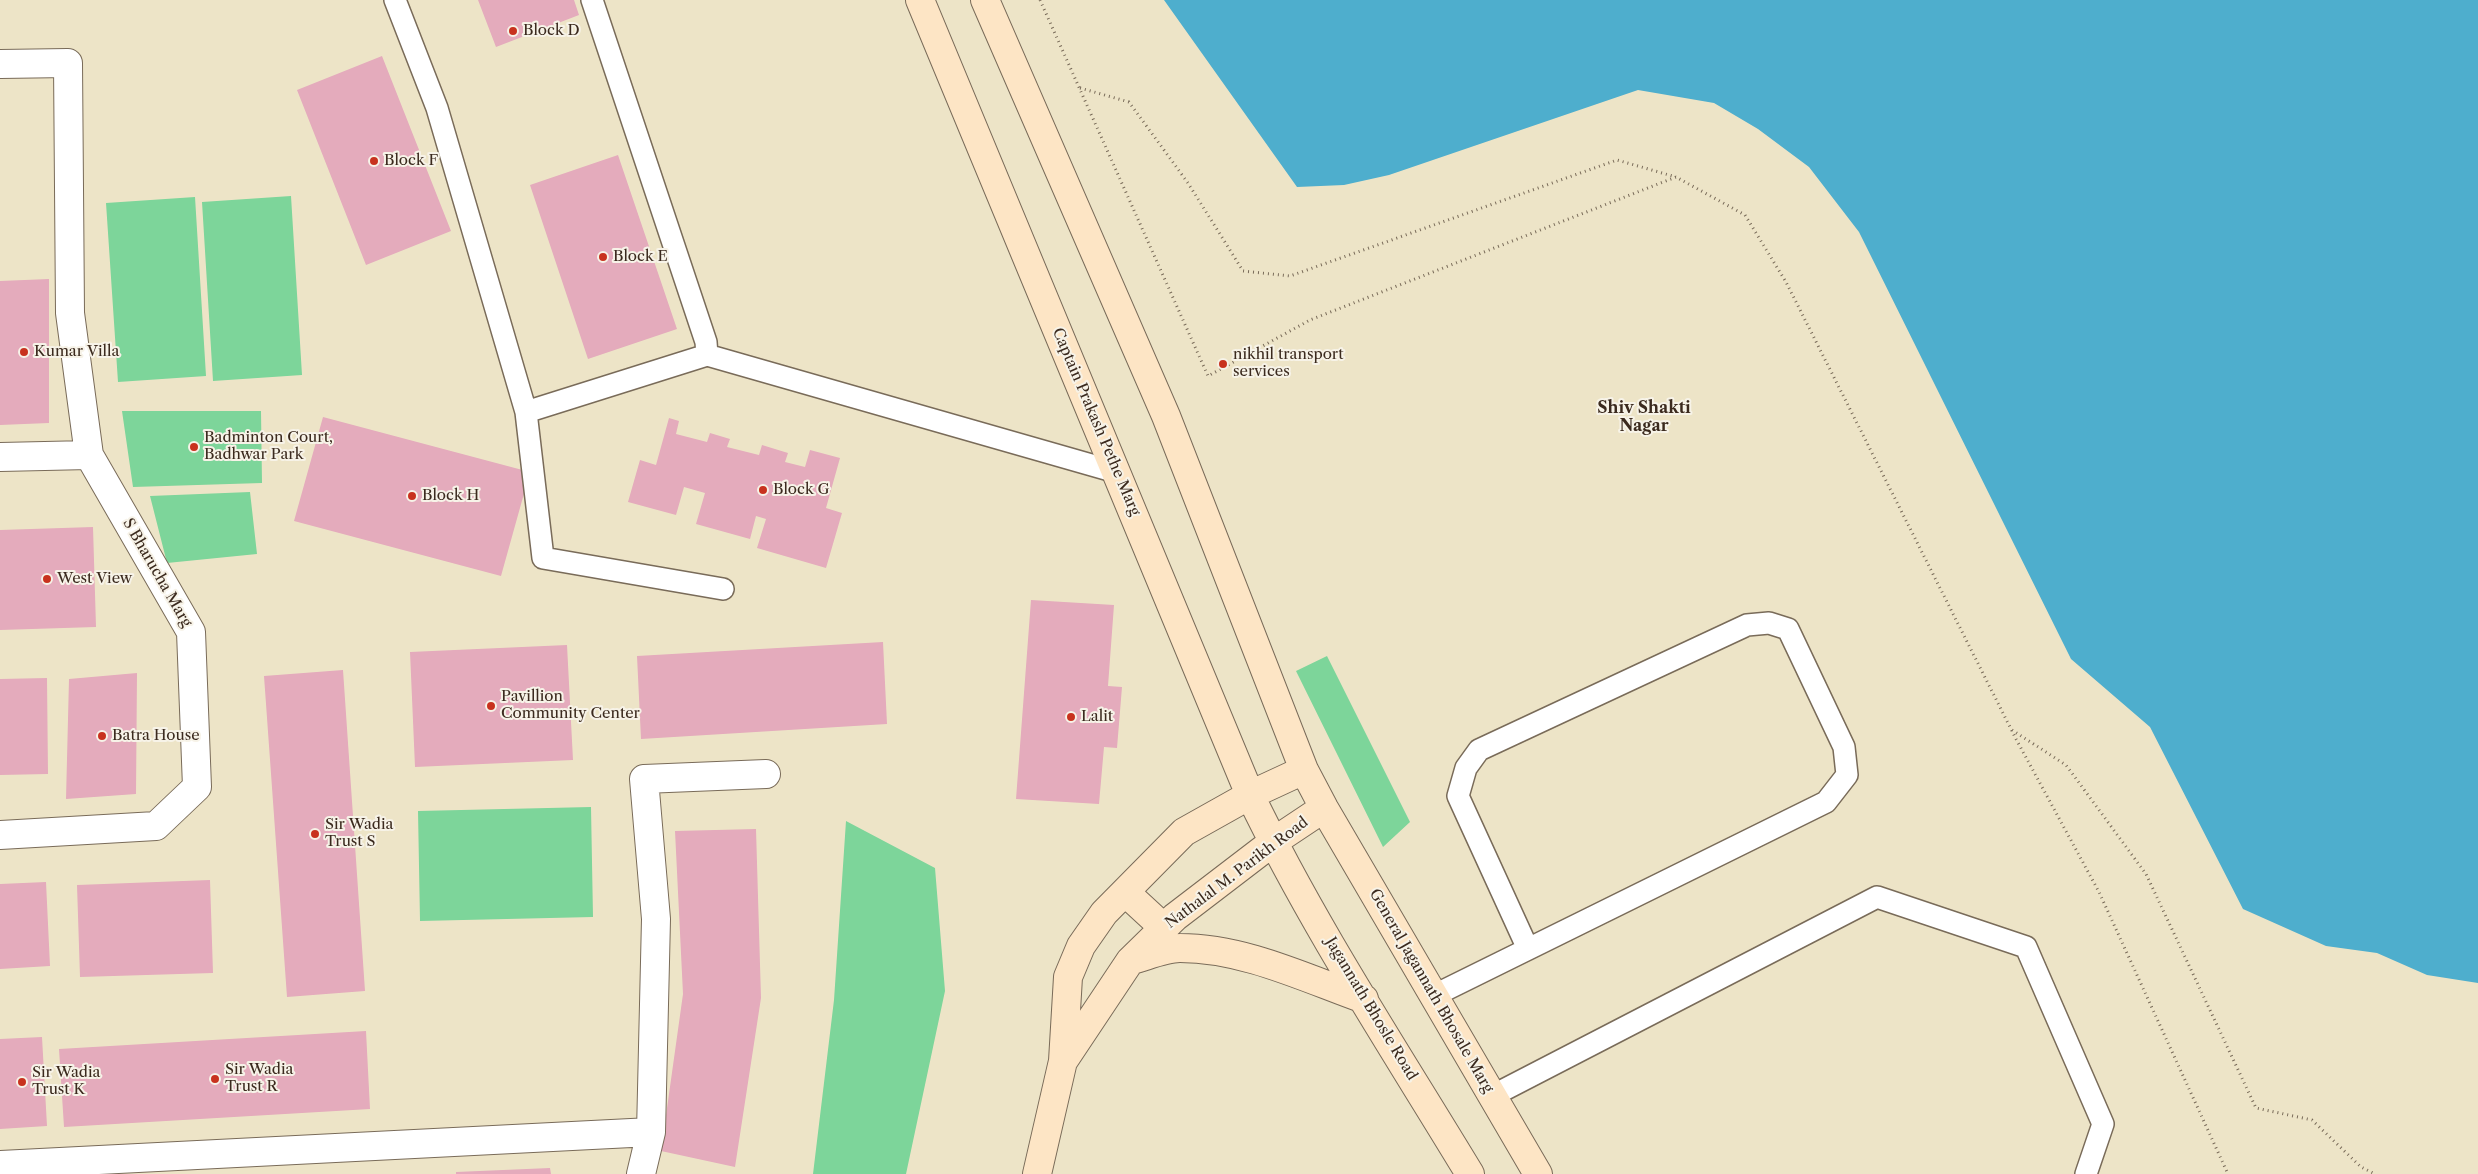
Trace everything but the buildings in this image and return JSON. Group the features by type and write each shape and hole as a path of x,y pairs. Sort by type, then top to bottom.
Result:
{"main road":[{"name":"Captain Prakash Pethe Marg","path":"920,0 1250,795 1273,842"},
{"path":"985,0 1166,416 1304,770 1324,808"},
{"name":"Nathalal M. Parikh Road","path":"1037,1174 1063,1061 1068,977 1081,946 1104,912 1184,832 1250,795 1304,770"},
{"name":"Nathalal M. Parikh Road","path":"1063,1061 1130,961 1175,917 1273,842 1324,808"},
{"name":"General Jagannath Bhosale Marg","path":"1324,808 1538,1174"},
{"name":"Jagannath Bhosle Road","path":"1273,842 1364,999 1470,1174"},
{"path":"1125,892 1164,928"},
{"path":"1130,961 1179,948 1218,952 1277,966 1364,999"}],"street":[{"path":"0,64 68,63 70,313 89,455 0,457"},
{"name":"S Bharucha Marg","path":"0,835 156,826 197,787 192,632 89,455"},
{"path":"641,1174 651,1132 656,919 644,779 766,774"},
{"path":"0,1165 50,1168 651,1132"}],"lane":[{"path":"395,0 436,108 526,412 543,558 724,588"},
{"path":"592,0 706,342 708,355"},
{"path":"526,412 708,355 1116,472"},
{"path":"1434,996 1826,802 1847,774 1844,747 1788,630 1769,622 1747,625 1479,750 1466,768 1458,796 1528,949"},
{"path":"1492,1096 1877,897 2026,947 2103,1124 2086,1174"}],"path":[{"path":"1040,0 1208,376 1310,320 1676,177"},
{"path":"1079,88 1129,102 1188,183 1243,271 1290,276 1617,160 1676,177 1745,215 1786,282 2012,730 2099,892 2228,1174"},
{"path":"2012,730 2066,765 2146,874 2256,1108 2312,1120 2361,1167 2375,1174"}],"green space":[{"path":"291,196 302,375 213,381 202,202"},
{"path":"195,197 206,376 118,382 106,203"},
{"name":"Badminton Court, Badhwar Park","path":"122,411 261,411 262,483 133,487"},
{"name":"Badminton Court, Badhwar Park","path":"250,492 257,554 167,563 150,496"},
{"path":"1327,656 1410,822 1383,847 1296,671"},
{"path":"591,807 593,917 420,921 418,811"},
{"path":"846,821 935,868 945,991 906,1174 813,1174 834,1000"}],"water":[{"path":"1164,0 2478,0 2478,983 2427,975 2377,953 2326,946 2243,909 2150,727 2071,659 1859,232 1809,167 1758,129 1714,103 1638,90 1389,175 1344,185 1297,187"}],"place":[{"name":"Block D","path":"513,31"},
{"name":"Block F","path":"374,161"},
{"name":"Block E","path":"603,257"},
{"name":"Kumar Villa","path":"24,352"},
{"name":"nikhil transport services","path":"1223,364"},
{"name":"Badminton Court, Badhwar Park","path":"194,447"},
{"name":"Block G","path":"763,490"},
{"name":"Block H","path":"412,496"},
{"name":"West View","path":"47,579"},
{"name":"Pavillion Community Center","path":"491,706"},
{"name":"Lalit","path":"1071,717"},
{"name":"Batra House","path":"102,736"},
{"name":"Sir Wadia Trust S","path":"315,834"},
{"name":"Sir Wadia Trust R","path":"215,1079"},
{"name":"Sir Wadia Trust K","path":"22,1082"}],"district":[{"name":"Shiv Shakti Nagar","path":"1644,417"}]}
